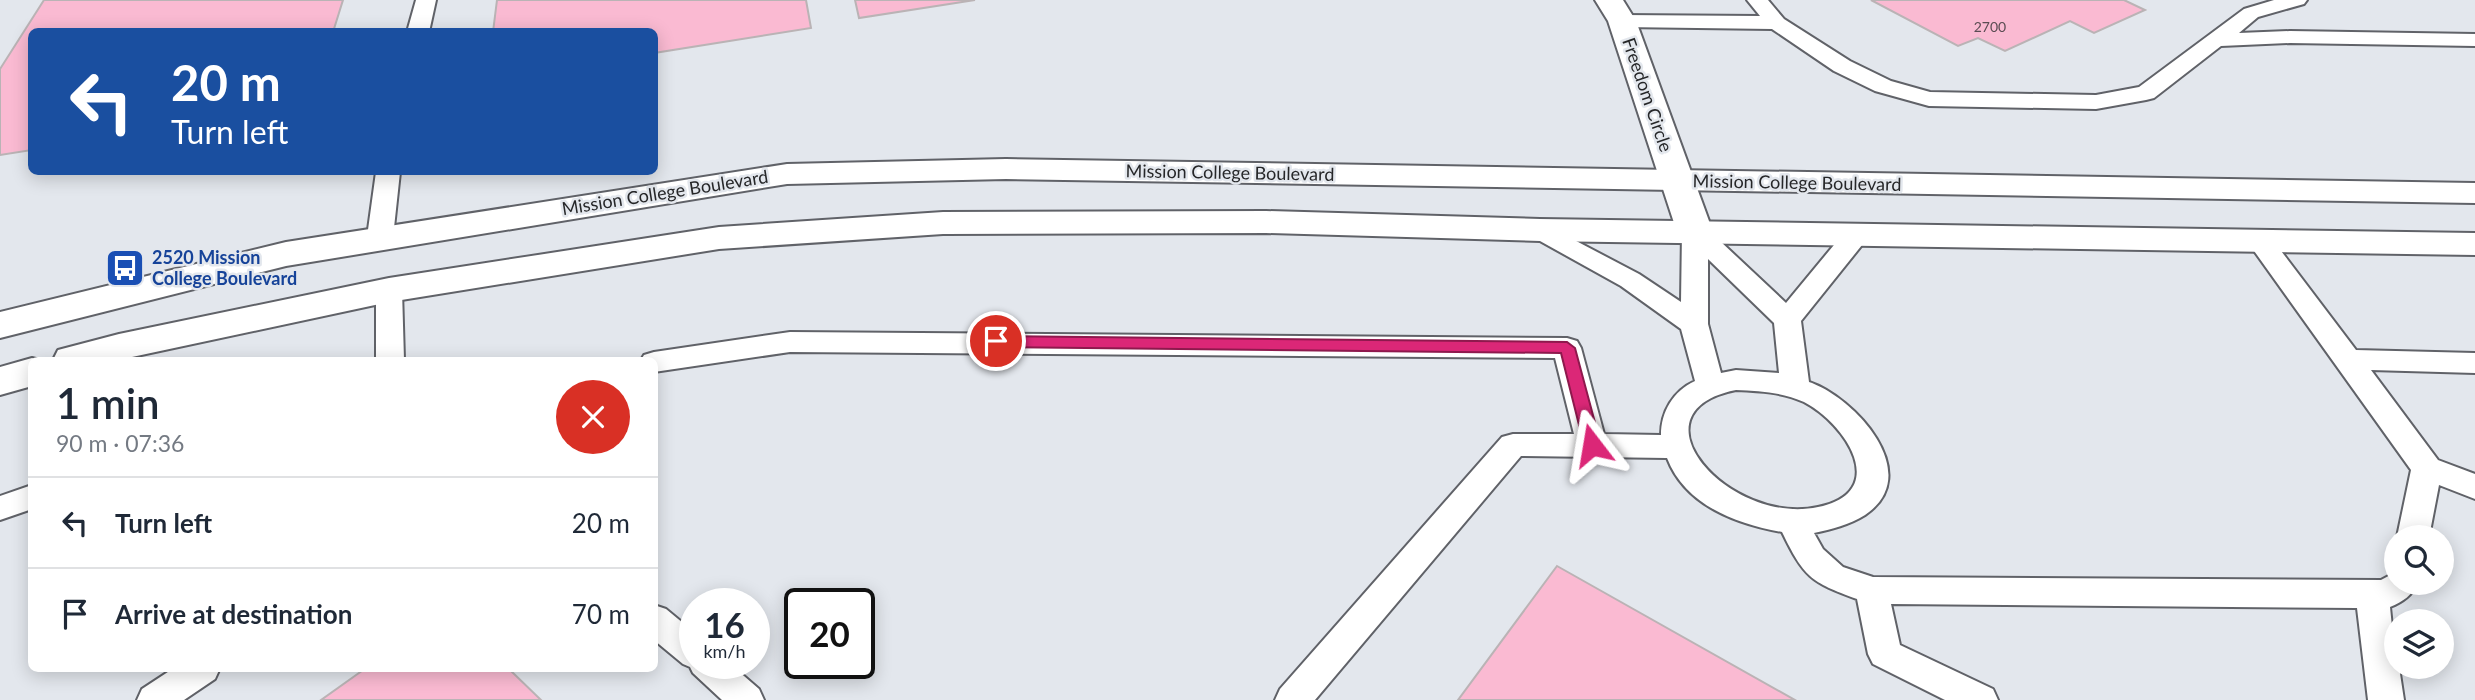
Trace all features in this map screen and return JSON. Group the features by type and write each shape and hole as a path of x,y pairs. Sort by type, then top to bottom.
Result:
{"main road":[{"name":"Freedom Circle","path":"1616,11 1695,232"},
{"name":"Mission College Boulevard","path":"0,325 286,254 787,174 1006,169 2475,193"},
{"path":"83,357 389,290 719,238 943,223 1266,222 1540,230 2475,244"},
{"path":"0,381 28,373"}],"lane":[{"path":"419,28 426,0"},
{"path":"1757,0 1777,23 1842,66 1883,86 1929,99 2096,102 2146,93 2171,71 2218,40 2251,13 2297,0"},
{"path":"1616,11 1777,23"},
{"path":"2218,40 2290,37 2475,40"},
{"path":"380,237 388,175"},
{"path":"1540,230 1630,280 1694,324"},
{"path":"1695,232 1787,320 1796,387"},
{"path":"1695,232 1694,324 1710,385"},
{"path":"1787,320 1857,234"},
{"path":"2260,241 2427,468 2475,487"},
{"path":"389,290 390,357"},
{"path":"658,361 790,342 1567,348 1592,445"},
{"path":"2347,360 2475,363"},
{"path":"1766,380 1796,387 1845,416 1863,436 1872,457 1872,478 1865,497 1847,512 1823,521 1793,522 1762,517 1724,500 1707,489 1687,469 1677,447 1674,428 1680,410 1692,395 1710,385 1766,380"},
{"path":"1293,700 1513,445 1677,447"},
{"path":"2415,525 2427,468"},
{"path":"0,508 28,498"},
{"path":"1793,522 1811,558 1831,576 1872,591 2036,590 2234,595 2384,589"},
{"path":"1872,591 1885,654 1980,700"},
{"path":"2386,700 2387,595"},
{"path":"658,622 679,640"},
{"path":"155,700 197,672"},
{"path":"723,679 746,700"}],"building":[{"path":"44,0 343,0 334,28 28,28 28,151 0,155 0,69"},
{"path":"497,0 806,0 811,28 658,52 658,28 494,28"},
{"path":"855,0 975,0 859,18"},
{"path":"1871,0 2124,0 2145,10 2094,33 2070,21 2005,51 1978,38 1958,46"},
{"path":"1557,566 1795,700 1458,700"},
{"path":"360,672 512,672 541,700 321,700"}],"place":[{"name":"2520 Mission College Boulevard","path":"125,268"}],"route":[{"path":"996,341 1567,348 1592,445"}]}
